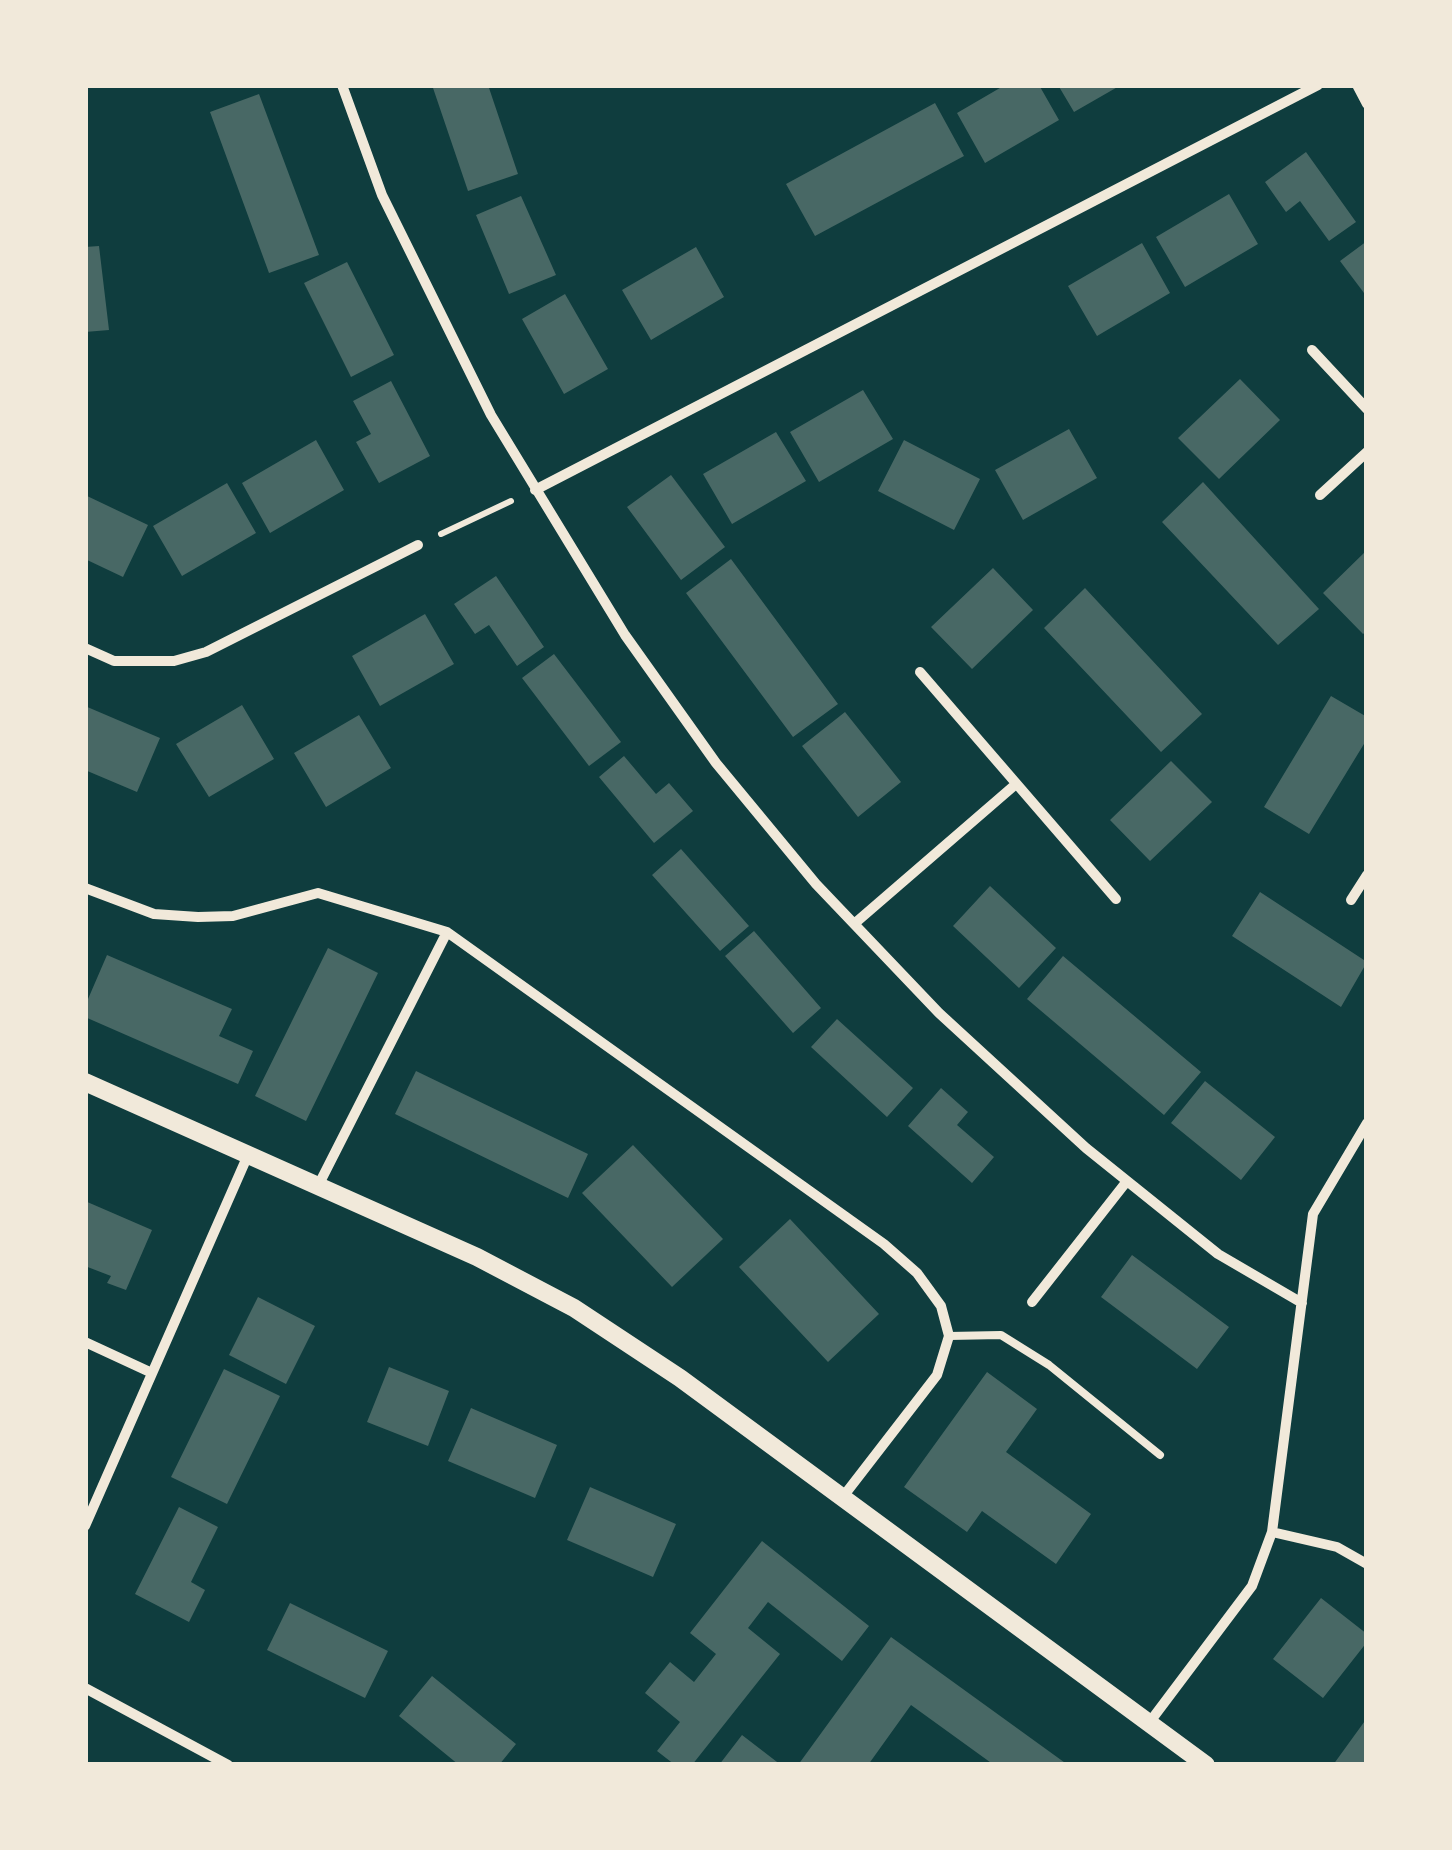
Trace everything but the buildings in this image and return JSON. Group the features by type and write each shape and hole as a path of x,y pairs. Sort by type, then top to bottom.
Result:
{"street":[{"path":"342,85 382,195 430,299 535,490 625,635 692,730 854,924 939,1013 1127,1181 1218,1254 1302,1303"},
{"path":"535,490 1318,85"},
{"path":"1356,85 1367,104"},
{"path":"1312,350 1367,410"},
{"path":"1320,495 1367,452"},
{"path":"85,648 114,661 174,662 206,652 418,546"},
{"path":"920,672 1116,898"},
{"path":"854,924 1016,784"},
{"path":"1351,900 1367,874"},
{"path":"85,888 154,914 198,917 233,916 318,893 447,932 884,1244 925,1284 940,1306 949,1336 937,1375 842,1498"},
{"path":"318,1186 447,932"},
{"path":"85,1082 477,1257 574,1308 680,1378 1206,1765"},
{"path":"1150,1723 1252,1586 1272,1532 1313,1214 1367,1123"},
{"path":"85,1526 248,1155"},
{"path":"1032,1302 1127,1181"},
{"path":"85,1342 152,1373"},
{"path":"1272,1532 1337,1546 1367,1564"},
{"path":"85,1688 228,1765"}],"lane":[{"path":"949,1336 1001,1335 1049,1365 1160,1455"}],"path":[{"path":"418,546 535,490"}]}
